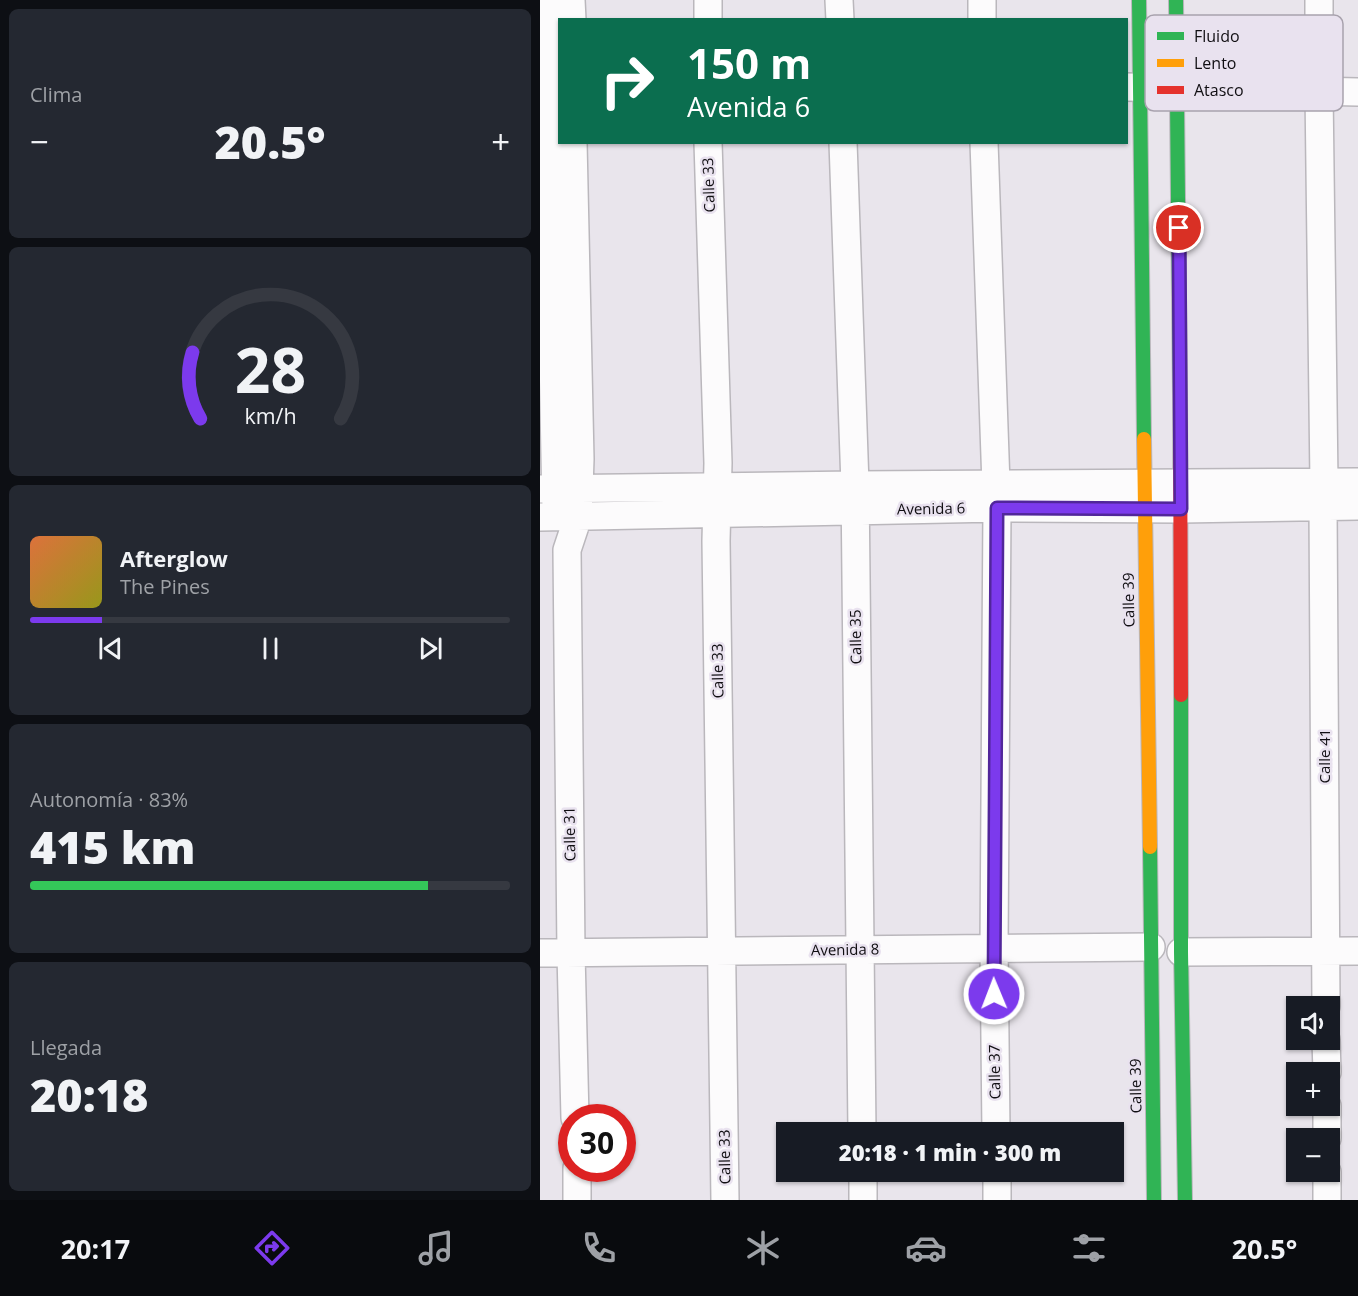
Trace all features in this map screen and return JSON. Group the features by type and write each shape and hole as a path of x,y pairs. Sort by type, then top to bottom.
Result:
{"main road":[{"name":"Calle 39","path":"1139,0 1133,86 1144,496 1154,1200"},
{"path":"1176,0 1176,15"},
{"path":"1177,111 1181,496 1181,952 1185,1200"}],"street":[{"name":"Calle 31","path":"546,0 558,517 567,550 575,1104"},
{"path":"571,0 572,18"},
{"path":"708,0 708,18"},
{"path":"839,0 840,18"},
{"path":"982,0 982,18"},
{"name":"Calle 41","path":"1319,0 1319,15"},
{"path":"1343,92 1358,92"},
{"name":"Calle 41","path":"1318,111 1324,494 1326,996"},
{"name":"Calle 31","path":"558,489 573,144"},
{"name":"Calle 33","path":"708,144 717,501 725,1200"},
{"name":"Calle 35","path":"843,144 855,498 862,1122"},
{"name":"Calle 37","path":"984,144 996,496 994,948 996,1122"},
{"name":"Avenida 6","path":"558,517 717,501 1324,494 1358,482"},
{"name":"Avenida 6","path":"558,489 717,501"},
{"name":"Avenida 6","path":"1324,494 1358,506"},
{"name":"Avenida 8","path":"540,953 1151,947"},
{"path":"1181,952 1358,951"},
{"path":"577,1182 577,1200"},
{"path":"863,1182 863,1200"},
{"path":"997,1182 997,1200"},
{"path":"1327,1182 1327,1200"}],"traffic: fast":[{"path":"1139,0 1144,439"},
{"path":"1176,0 1176,15"},
{"path":"1177,111 1180,395"},
{"path":"1181,695 1181,952 1185,1200"},
{"path":"1150,847 1154,1200"}],"traffic: slow":[{"path":"1144,439 1150,847"}],"traffic: jam":[{"path":"1180,395 1181,695"}],"route":[{"path":"994,994 997,508 1181,509 1179,228"}]}
